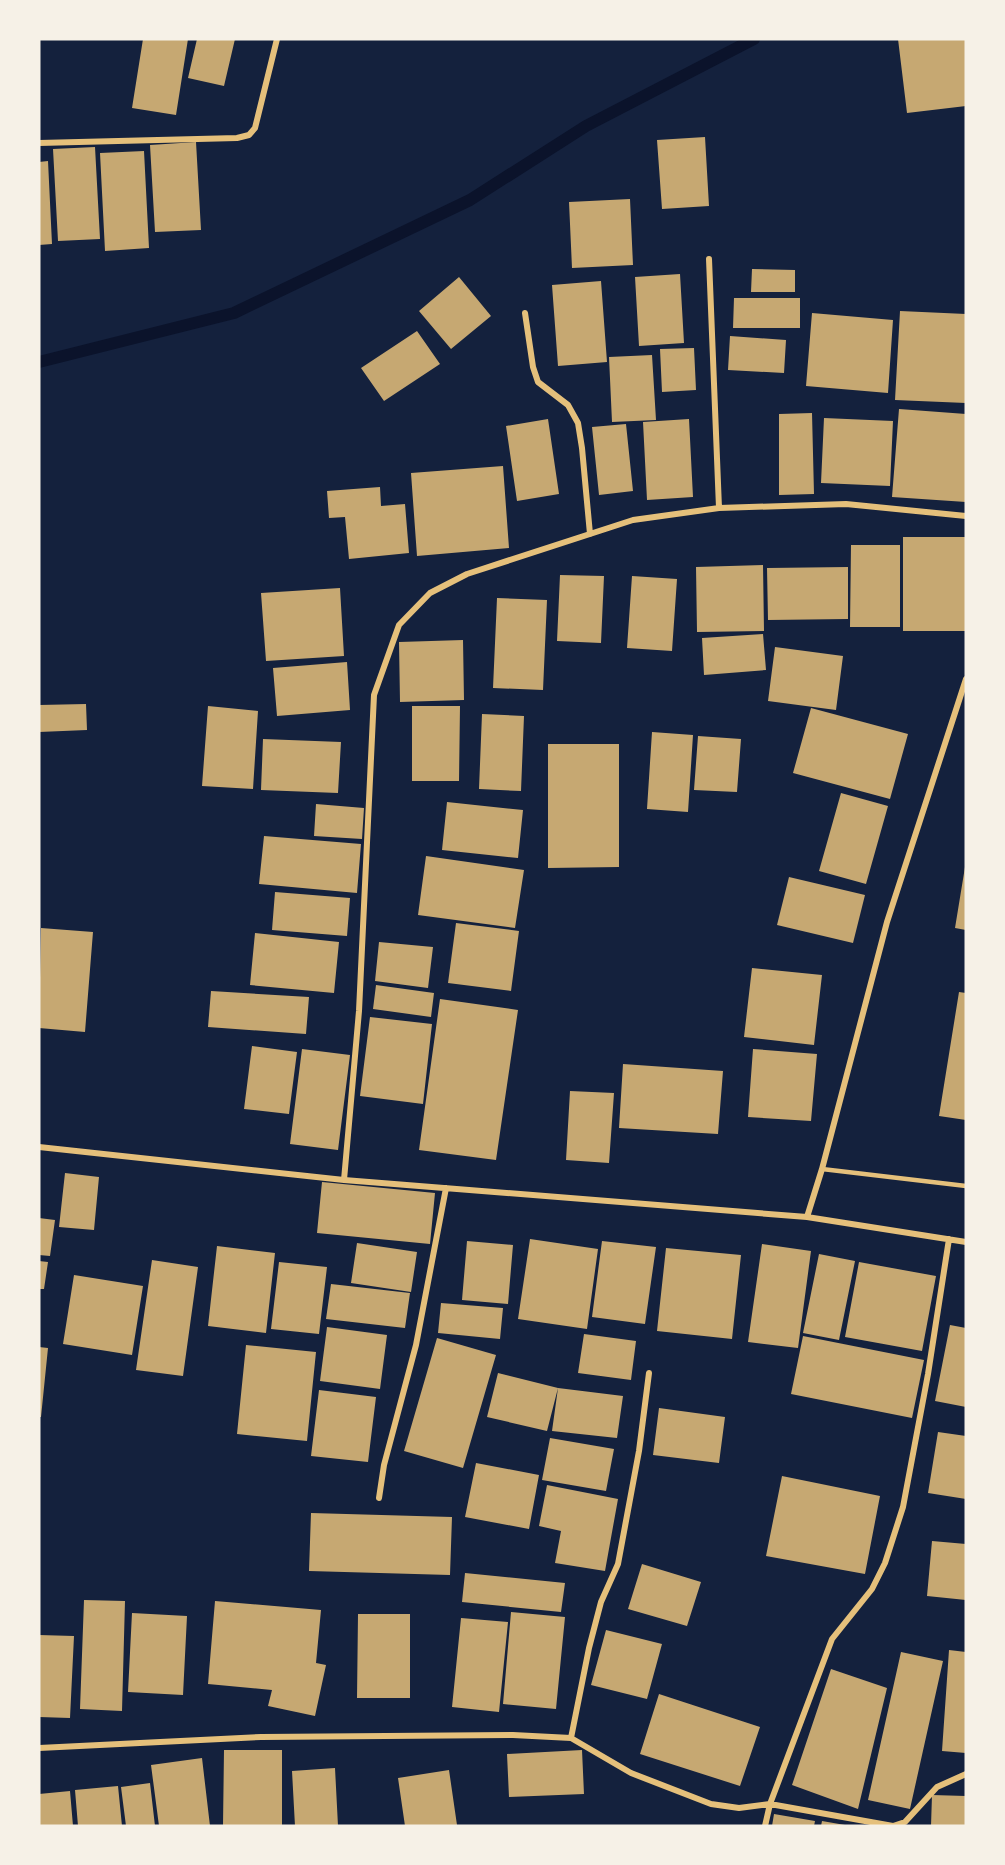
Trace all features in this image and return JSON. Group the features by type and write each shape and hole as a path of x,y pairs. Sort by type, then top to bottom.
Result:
{"street":[{"path":"39,143 237,138 249,135 255,128 277,39"},
{"path":"709,259 719,508"},
{"path":"525,313 533,367 538,382 568,405 578,423 590,534"},
{"path":"344,1180 359,1011 374,695 399,625 430,592 467,574 633,520 719,508 846,504 966,516"},
{"path":"807,1217 822,1169 886,922 966,679"},
{"path":"39,1147 344,1180 807,1217 966,1242"},
{"path":"379,1498 384,1465 417,1345 446,1188"},
{"path":"765,1826 770,1804 832,1639 872,1589 885,1563 900,1518 926,1385 949,1239"},
{"path":"572,1738 589,1648 601,1602 618,1564 639,1451 649,1373"},
{"path":"39,1748 261,1737 513,1735 572,1738 631,1773 711,1804 739,1808 770,1804 893,1826 905,1822 937,1787 966,1774"}],"lane":[{"path":"822,1169 966,1186"}],"building":[{"path":"143,39 188,39 176,115 132,108"},
{"path":"197,39 235,39 224,86 188,78"},
{"path":"898,39 966,39 966,106 907,113"},
{"path":"705,137 709,206 662,209 657,140"},
{"path":"196,142 201,230 155,232 150,145"},
{"path":"95,147 100,239 58,241 53,149"},
{"path":"144,151 149,248 105,251 100,153"},
{"path":"48,161 52,244 39,245 39,162"},
{"path":"630,199 633,265 572,268 569,202"},
{"path":"752,269 795,270 795,292 751,292"},
{"path":"680,274 684,343 639,346 635,277"},
{"path":"459,277 491,316 451,349 419,311"},
{"path":"601,281 607,362 558,366 552,285"},
{"path":"734,298 800,298 800,328 733,328"},
{"path":"900,311 966,314 966,403 895,400"},
{"path":"812,313 893,320 888,393 806,386"},
{"path":"417,331 440,364 384,401 361,368"},
{"path":"730,336 786,340 784,373 728,370"},
{"path":"694,348 696,390 662,392 660,349"},
{"path":"652,355 656,420 612,422 609,357"},
{"path":"899,409 966,414 966,502 892,497"},
{"path":"812,413 814,494 779,495 779,414"},
{"path":"824,418 893,421 890,486 821,483"},
{"path":"548,419 559,494 517,501 506,426"},
{"path":"689,419 693,497 647,500 643,422"},
{"path":"626,424 633,491 599,495 592,427"},
{"path":"503,466 509,548 417,556 411,473"},
{"path":"380,487 381,506 405,504 409,553 349,559 345,517 329,518 327,491"},
{"path":"903,537 966,537 966,631 903,631"},
{"path":"851,545 900,545 900,627 850,627"},
{"path":"763,565 764,631 697,632 696,567"},
{"path":"848,567 848,619 768,620 767,568"},
{"path":"560,575 604,576 601,643 557,641"},
{"path":"632,576 677,579 672,651 627,648"},
{"path":"340,588 344,656 266,661 261,593"},
{"path":"497,598 547,600 543,690 493,688"},
{"path":"763,634 766,670 704,675 702,638"},
{"path":"463,640 464,700 400,702 399,642"},
{"path":"775,647 843,656 836,710 768,701"},
{"path":"347,662 350,710 277,716 273,668"},
{"path":"86,704 87,730 39,732 39,705"},
{"path":"208,706 258,711 253,789 202,786"},
{"path":"412,706 460,706 459,781 412,781"},
{"path":"811,708 908,734 890,799 793,773"},
{"path":"482,714 524,716 521,791 479,789"},
{"path":"652,732 693,735 688,812 647,809"},
{"path":"698,736 741,739 737,792 694,790"},
{"path":"263,739 341,742 338,793 261,790"},
{"path":"548,744 619,744 619,867 548,868"},
{"path":"841,793 888,806 866,884 819,871"},
{"path":"447,802 523,810 518,858 442,850"},
{"path":"316,804 364,808 362,839 314,836"},
{"path":"264,836 361,844 357,893 259,884"},
{"path":"426,856 524,870 515,928 418,915"},
{"path":"966,867 966,930 955,928"},
{"path":"789,877 865,895 853,943 777,925"},
{"path":"275,892 350,898 347,936 272,930"},
{"path":"456,923 519,931 511,991 448,983"},
{"path":"41,928 93,932 85,1032 39,1028"},
{"path":"255,933 339,942 334,993 250,985"},
{"path":"379,942 433,947 428,988 375,981"},
{"path":"752,968 822,975 814,1045 744,1037"},
{"path":"376,985 434,993 431,1017 373,1009"},
{"path":"211,991 309,997 306,1034 208,1027"},
{"path":"959,992 966,993 966,1120 939,1116"},
{"path":"440,999 518,1010 496,1160 419,1150"},
{"path":"370,1017 432,1024 423,1104 360,1096"},
{"path":"252,1046 297,1052 289,1114 244,1109"},
{"path":"302,1049 350,1055 338,1150 290,1144"},
{"path":"753,1049 817,1054 811,1121 748,1117"},
{"path":"623,1064 723,1071 718,1134 619,1128"},
{"path":"570,1091 614,1093 609,1163 566,1160"},
{"path":"65,1173 99,1177 94,1230 59,1227"},
{"path":"322,1182 435,1193 430,1244 317,1233"},
{"path":"39,1218 55,1220 50,1256 39,1255"},
{"path":"530,1239 598,1249 587,1329 518,1319"},
{"path":"467,1241 513,1245 508,1304 462,1300"},
{"path":"602,1241 656,1247 645,1324 592,1317"},
{"path":"357,1243 417,1252 411,1292 351,1283"},
{"path":"762,1244 811,1251 798,1348 748,1342"},
{"path":"217,1246 275,1253 266,1333 208,1326"},
{"path":"666,1248 741,1255 732,1339 657,1331"},
{"path":"819,1254 855,1261 839,1340 803,1333"},
{"path":"152,1260 198,1267 183,1376 136,1370"},
{"path":"39,1261 48,1262 44,1289 39,1289"},
{"path":"279,1262 327,1267 319,1334 271,1329"},
{"path":"859,1262 936,1276 922,1351 845,1337"},
{"path":"74,1275 143,1286 132,1355 63,1344"},
{"path":"331,1284 410,1293 405,1328 326,1319"},
{"path":"441,1303 503,1308 500,1339 438,1333"},
{"path":"950,1325 966,1328 966,1407 935,1401"},
{"path":"327,1327 387,1335 380,1389 320,1381"},
{"path":"584,1334 636,1341 631,1380 578,1373"},
{"path":"803,1336 924,1360 912,1418 791,1394"},
{"path":"437,1338 496,1355 463,1468 404,1451"},
{"path":"246,1345 316,1352 307,1441 237,1434"},
{"path":"39,1347 48,1348 41,1417 39,1417"},
{"path":"498,1373 558,1388 547,1431 487,1417"},
{"path":"558,1388 623,1396 617,1438 552,1431"},
{"path":"319,1390 376,1397 368,1462 311,1456"},
{"path":"659,1408 725,1417 719,1463 653,1455"},
{"path":"938,1432 966,1436 966,1499 928,1493"},
{"path":"550,1438 614,1449 606,1491 542,1480"},
{"path":"476,1463 539,1475 529,1529 465,1517"},
{"path":"782,1476 880,1496 865,1574 766,1556"},
{"path":"547,1485 618,1499 605,1571 555,1563 561,1531 539,1526"},
{"path":"311,1513 452,1517 450,1575 309,1571"},
{"path":"932,1541 966,1544 966,1600 927,1596"},
{"path":"642,1564 701,1582 687,1626 628,1609"},
{"path":"465,1573 565,1583 561,1612 462,1602"},
{"path":"84,1600 125,1601 122,1711 80,1709"},
{"path":"215,1601 321,1610 316,1663 326,1665 315,1716 268,1706 272,1690 208,1684"},
{"path":"511,1612 565,1617 556,1709 503,1704"},
{"path":"132,1613 187,1616 183,1695 128,1692"},
{"path":"358,1614 410,1614 410,1698 357,1698"},
{"path":"461,1618 508,1622 499,1712 452,1707"},
{"path":"606,1630 662,1644 647,1699 591,1685"},
{"path":"39,1635 74,1636 70,1718 39,1717"},
{"path":"949,1650 966,1652 966,1753 942,1751"},
{"path":"901,1652 943,1661 910,1809 868,1800"},
{"path":"831,1669 887,1688 858,1809 792,1785"},
{"path":"659,1694 760,1727 740,1786 640,1754"},
{"path":"224,1750 282,1750 282,1826 223,1826"},
{"path":"582,1750 584,1794 509,1797 507,1754"},
{"path":"202,1758 210,1826 159,1826 151,1765"},
{"path":"335,1768 338,1826 295,1826 292,1771"},
{"path":"449,1770 457,1825 405,1826 398,1778"},
{"path":"150,1783 155,1826 126,1826 121,1787"},
{"path":"118,1786 122,1826 78,1826 75,1790"},
{"path":"70,1791 73,1826 39,1826 39,1794"},
{"path":"932,1795 966,1796 966,1826 931,1826"},
{"path":"774,1814 815,1821 814,1826 772,1826"},
{"path":"822,1821 845,1825 845,1826 821,1826"}],"waterway":[{"path":"39,362 234,313 470,200 586,126 754,39"}]}
